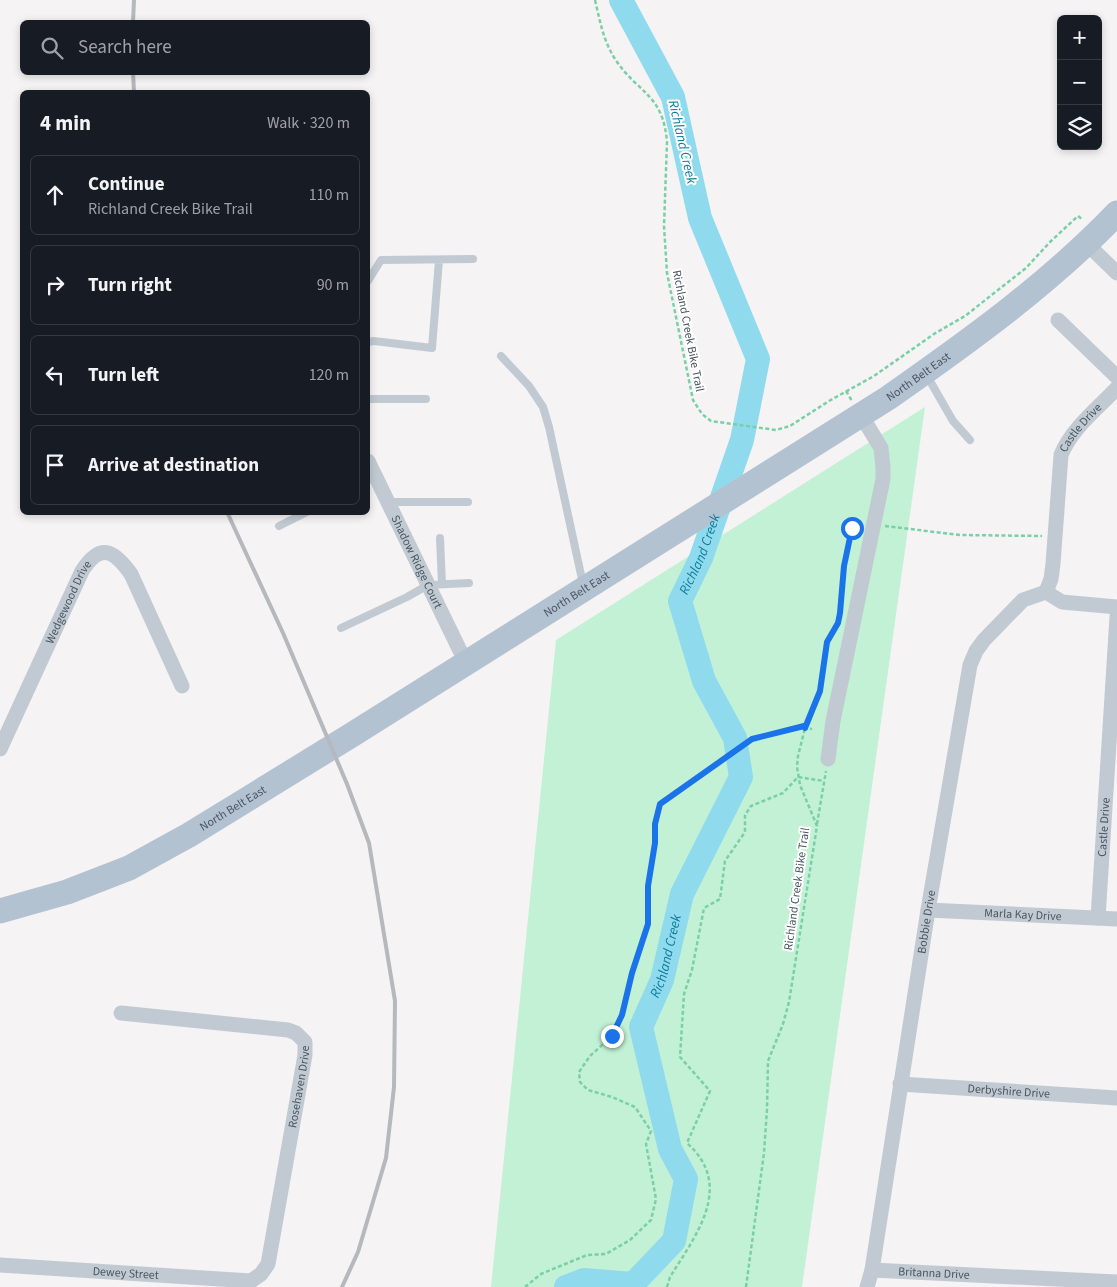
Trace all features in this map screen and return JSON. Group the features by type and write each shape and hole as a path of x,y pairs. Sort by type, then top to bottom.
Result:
{"main road":[{"name":"North Belt East","path":"0,911 67,892 130,868 189,835 350,736 861,415 925,372 1042,282 1117,213"}],"street":[{"path":"1086,243 1117,274"},
{"path":"1058,320 1117,376"},
{"name":"Castle Drive","path":"1046,592 1051,578 1056,536 1058,474 1061,455 1065,445 1117,388"},
{"path":"828,759 835,712 875,524 884,467 881,448 861,415"},
{"name":"Shadow Ridge Court","path":"372,482 387,502 435,584 466,663"},
{"name":"Wedgewood Drive","path":"0,749 82,571 90,559 98,553 110,553 120,559 131,574 182,686"},
{"path":"1046,592 1062,602 1117,607"},
{"name":"Bobbie Drive","path":"867,1287 872,1270 928,910 970,665 976,651 984,640 1023,600 1046,592"},
{"name":"Castle Drive","path":"1098,918 1117,617"},
{"name":"Marla Kay Drive","path":"928,910 1117,919"},
{"name":"Rosehaven Drive","path":"121,1014 288,1030 296,1033 305,1042 305,1055 268,1264 261,1274 251,1281"},
{"name":"Derbyshire Drive","path":"900,1084 1117,1098"},
{"name":"Dewey Street","path":"0,1265 251,1281"},
{"name":"Britanna Drive","path":"872,1270 1117,1282"}],"lane":[{"path":"370,278 380,260 473,259"},
{"path":"370,342 432,348 439,260"},
{"path":"501,356 529,386 543,407 584,589"},
{"path":"925,372 953,421 970,440"},
{"path":"370,399 426,399"},
{"path":"387,502 468,502"},
{"path":"279,526 302,515"},
{"path":"435,584 440,538"},
{"path":"341,628 435,584 469,583"}],"path":[{"name":"Richland Creek Bike Trail","path":"595,0 607,45 616,61 657,104 666,128 664,226 667,273 693,400 702,414 711,421 776,430 790,426 829,401 874,376 965,316 1026,268 1078,216"},
{"name":"Richland Creek Bike Trail","path":"746,1287 764,1153 768,1061 783,1024 789,1002 817,826 798,777 798,756 805,728 820,691 827,642 838,623 844,566 850,533 854,524 860,521 960,535 1056,536"},
{"path":"525,1287 541,1274 587,1256 606,1254 630,1240 651,1220 656,1199 646,1144 651,1131 635,1107 612,1097 588,1090 580,1082 579,1072 590,1056 612,1036 622,1015 632,973 648,924 648,886 655,843 655,824 660,804 752,739 804,726 805,728 812,729"},
{"path":"817,826 828,759"},
{"path":"667,1287 670,1277 704,1218 711,1194 706,1166 698,1152 687,1143 710,1091 680,1058 684,994 692,970 704,908 720,899 725,861 745,832 745,816 751,806 783,793 798,777 824,781"}],"green space":[{"path":"925,407 802,1287 491,1287 556,640"}],"waterway":[{"name":"Richland Creek","path":"566,1287 584,1280 633,1284 674,1241 686,1179 670,1149 641,1027 662,980 682,894 741,777 735,738 704,681 680,601 701,558 742,440 758,359 700,218 673,97 621,0"}],"railway":[{"path":"133,20 134,0"},
{"path":"133,75 134,90"},
{"path":"228,515 283,633 347,784 369,843 395,1001 394,1087 386,1158 358,1252 342,1287"}],"route":[{"path":"612,1036 622,1015 632,973 648,924 648,886 655,843 655,824 660,804 752,739 792,728 804,726 805,728 820,691 827,642 831,632 838,623 844,566 852,528"}]}
